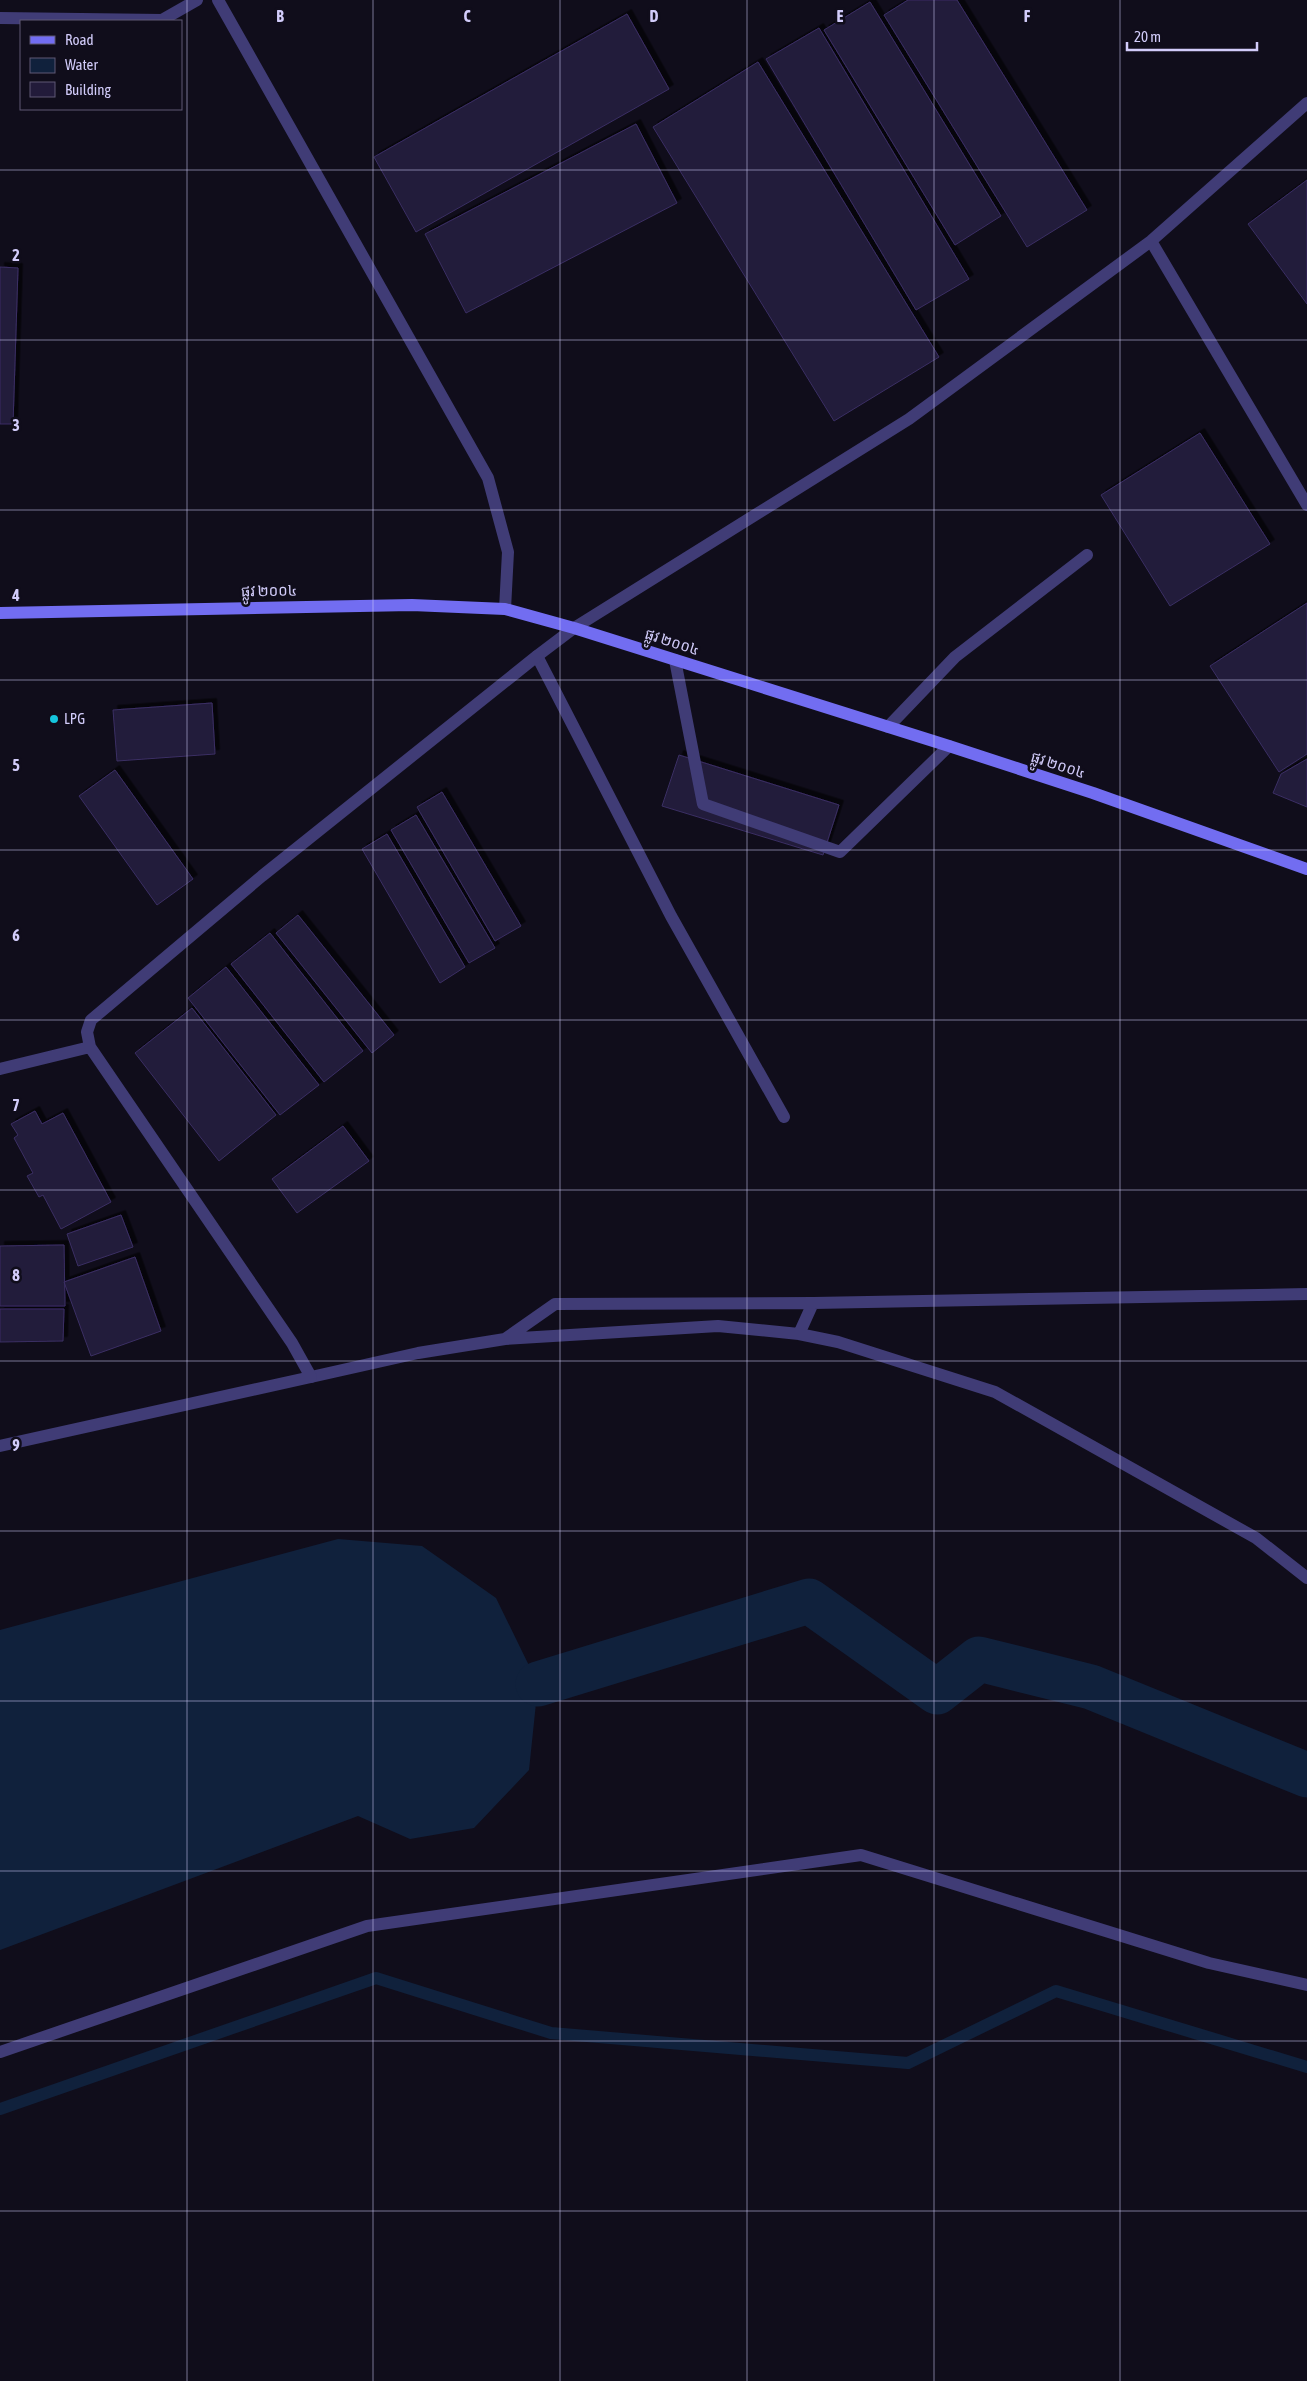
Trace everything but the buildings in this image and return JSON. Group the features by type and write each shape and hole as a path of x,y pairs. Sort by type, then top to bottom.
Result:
{"main road":[{"name":"ផ្លូវ ២០០៤","path":"0,613 412,605 504,609 574,628 949,746 1093,793 1307,869"}],"street":[{"path":"0,18 162,20 196,0"},
{"path":"218,0 488,478 508,552 504,609"},
{"path":"312,1377 292,1343 90,1047 87,1032 92,1020 262,876 574,628 909,419 1151,241 1307,103"},
{"path":"1151,241 1307,505"},
{"path":"888,727 955,657 1088,555"},
{"path":"537,656 671,916 784,1117"},
{"path":"675,660 703,804 840,852 949,746"},
{"path":"0,1069 90,1047"},
{"path":"505,1339 555,1304 813,1303 1307,1294"},
{"path":"799,1334 813,1303"},
{"path":"0,1446 418,1353 505,1339 718,1326 799,1334 838,1342 995,1392 1256,1538 1307,1578"},
{"path":"0,2052 367,1926 861,1855 1209,1963 1307,1986"}],"water":[{"path":"338,1539 422,1546 496,1598 538,1684 529,1770 474,1828 410,1839 358,1816 0,1950 0,1630"}],"waterway":[{"path":"538,1684 809,1601 937,1692 979,1659 1091,1687 1307,1775"},
{"path":"0,2109 376,1978 551,2033 908,2063 1056,1991 1307,2067"}],"place":[{"name":"LPG","path":"54,719"}]}
